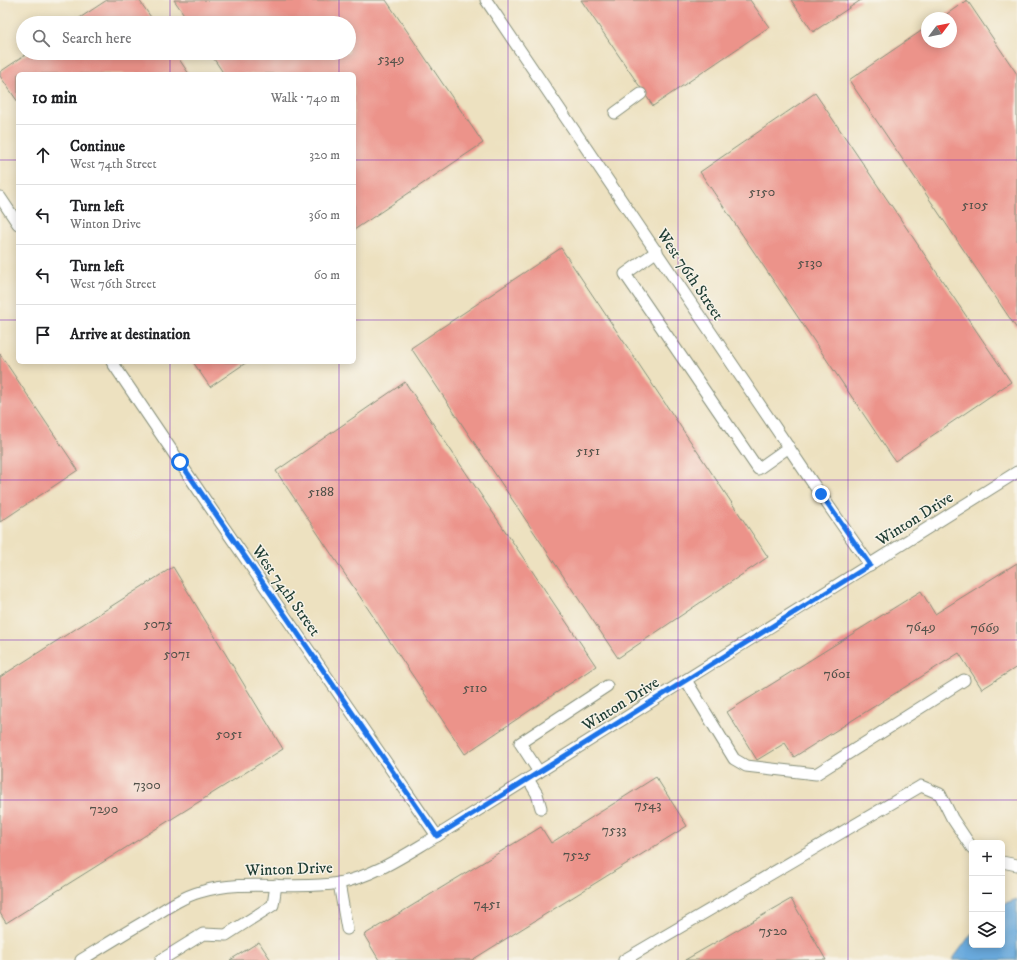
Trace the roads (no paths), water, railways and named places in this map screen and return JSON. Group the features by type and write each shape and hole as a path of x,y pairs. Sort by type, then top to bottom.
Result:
{"street":[{"name":"West 76th Street","path":"486,0 870,565"},
{"path":"615,113 641,94"},
{"path":"0,197 16,221"},
{"path":"657,251 625,274 758,469 789,447"},
{"name":"West 74th Street","path":"113,364 437,836"},
{"name":"Winton Drive","path":"81,960 172,904 198,892 221,886 319,885 339,883 362,877 385,866 437,836 1017,472"},
{"path":"686,680 734,759 746,766 816,774 964,680"},
{"path":"539,772 520,743 607,686"},
{"path":"528,779 537,794 541,808"},
{"path":"624,960 921,786 940,794 952,818 969,844"},
{"path":"1005,863 1017,865"},
{"path":"339,883 347,929"},
{"path":"161,960 203,934 226,935 273,904 276,885"}],"water":[{"path":"1017,899 1017,960 952,960 969,937 969,948 1005,948 1006,903"}]}
